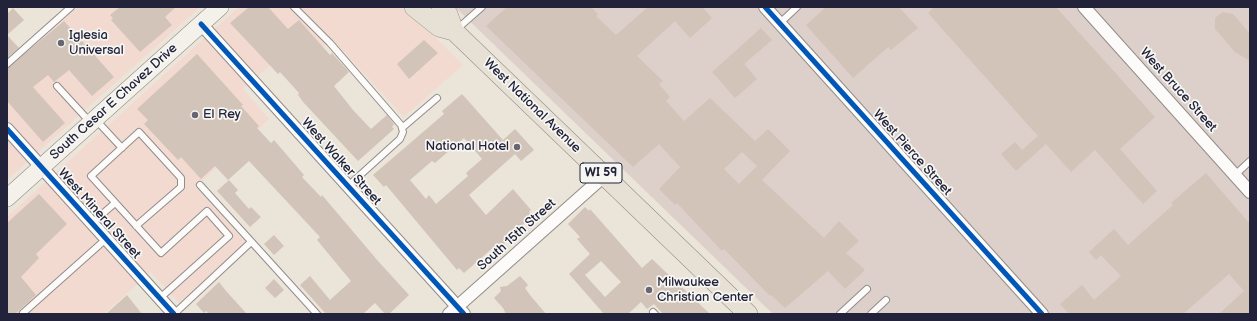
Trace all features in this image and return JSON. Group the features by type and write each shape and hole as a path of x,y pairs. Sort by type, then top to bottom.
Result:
{"main road":[{"name":"South Cesar E Chavez Drive","path":"7,198 220,7"},
{"name":"West National Avenue","path":"414,7 439,27 454,32 746,313"},
{"name":"West National Avenue","path":"441,7 448,14 454,32"}],"street":[{"name":"West Pierce Street","path":"765,7 1042,314"},
{"name":"West Bruce Street","path":"1084,7 1250,192"},
{"name":"West Walker Street","path":"201,24 348,186 457,312"},
{"name":"West Mineral Street","path":"7,129 174,314"},
{"name":"South 15th Street","path":"457,312 604,176"}],"lane":[{"path":"7,64 71,7"},
{"path":"294,7 390,110 402,128 403,132 400,139 348,186"},
{"path":"454,32 482,7"},
{"path":"780,23 797,7"},
{"path":"57,86 122,148"},
{"path":"402,128 437,98"},
{"path":"136,226 181,187 181,178 139,132 91,176 115,203 136,226 161,253 207,211 229,236 160,298"},
{"path":"1235,175 1250,161"},
{"path":"200,185 317,314"},
{"path":"92,223 115,203"},
{"path":"27,312 106,239"},
{"path":"174,314 251,242"},
{"path":"840,314 867,289"},
{"path":"871,314 886,300"}],"shaded area":[{"path":"78,7 200,7 7,180 7,70"},
{"path":"239,7 400,7 441,43 463,65 404,117 332,39 310,58 296,43 243,89 269,119 196,187 246,243 179,303 151,272 104,314 7,314 7,217"},
{"path":"455,7 1250,7 1250,314 773,314"}],"building":[{"path":"120,7 176,7 165,17 172,25 140,52 111,20 113,18 110,15"},
{"path":"249,7 268,7 288,29 299,20 330,55 332,53 349,72 334,86 353,110 371,129 387,115 394,124 392,127 394,129 358,161 304,103 298,95 299,93 280,72 278,74 230,23"},
{"path":"507,7 591,7 598,14 596,16 616,35 648,7 702,7 712,18 690,38 675,21 637,56 663,81 659,84 670,97 666,101 684,121 710,98 755,141 768,129 790,151 762,180 824,238 839,221 859,241 846,253 865,270 845,289 828,271 785,308 771,295 770,296 724,249 722,251 677,203 675,205 659,189 680,167 659,144 633,167 486,26","holes":["742,152 757,166 739,184 724,169"]},
{"path":"826,7 899,7 918,28 891,50 888,47 853,78 806,25"},
{"path":"934,7 1056,7 1155,117 1120,149 1157,191 1143,204 1095,150 1071,172 1046,144 1016,171 1001,154 1015,142 1022,150 1038,136 928,13"},
{"path":"13,8 24,20 7,35 7,14"},
{"path":"1223,12 1233,14 1250,34 1250,61 1235,52 1215,29 1215,18"},
{"name":"Iglesia Universal","path":"64,21 114,77 92,96 69,70 54,82 48,75 33,87 65,123 43,142 7,101 7,68"},
{"path":"761,28 772,40 744,64 757,79 735,98 712,72"},
{"path":"7,35 19,48 7,58"},
{"path":"424,40 438,53 409,79 397,64"},
{"path":"197,54 243,105 241,106 259,126 257,128 271,143 274,140 304,175 302,177 321,197 322,195 409,295 389,314 385,314 375,303 363,314 326,314 300,285 310,276 330,300 351,281 317,240 320,237 249,161 228,180 215,166 201,179 181,157 178,160 144,124 148,120 137,109"},
{"path":"462,94 503,140 515,129 534,150 521,161 515,154 469,195 486,215 513,189 531,210 529,212 533,216 504,240 506,242 499,249 496,245 464,273 459,268 457,270 386,185 384,187 373,175 444,114 442,111","holes":["464,138 482,159 466,173 468,176 436,204 429,195 426,199 410,180 432,161 435,163"]},
{"path":"1206,173 1250,224 1250,314 1219,314 1244,291 1229,274 1183,314 1069,314 1060,304 1082,285 1094,300 1121,276 1101,255 1096,260 1089,252 1114,229 1128,245 1173,205 1171,203"},
{"path":"229,180 238,190 235,193 249,209 251,207 261,217 250,227 217,191"},
{"path":"39,194 67,224 36,254 39,258 21,277 36,295 15,314 7,314 7,223"},
{"path":"585,207 589,211 590,209 642,268 652,259 710,314 663,314 654,304 647,309 641,302 628,314 604,314 569,274 590,254 577,239 580,237 568,224","holes":["601,261 621,282 605,297 585,275"]},
{"path":"274,235 284,246 274,255 264,244"},
{"path":"520,276 528,285 525,288 546,314 506,314 494,298 501,291 500,287 507,286"},
{"path":"274,279 284,290 275,298 265,288"},
{"path":"219,282 247,314 209,314 206,311 204,313 196,304"},
{"path":"127,295 142,314 106,314"}],"cycle path":[{"path":"765,7 1042,314"},
{"path":"201,24 464,314"},
{"path":"7,129 174,314"}],"place":[{"name":"Iglesia Universal","path":"61,43"},
{"name":"El Rey","path":"195,115"},
{"name":"National Hotel","path":"517,147"},
{"name":"Milwaukee Christian Center","path":"649,290"}]}
